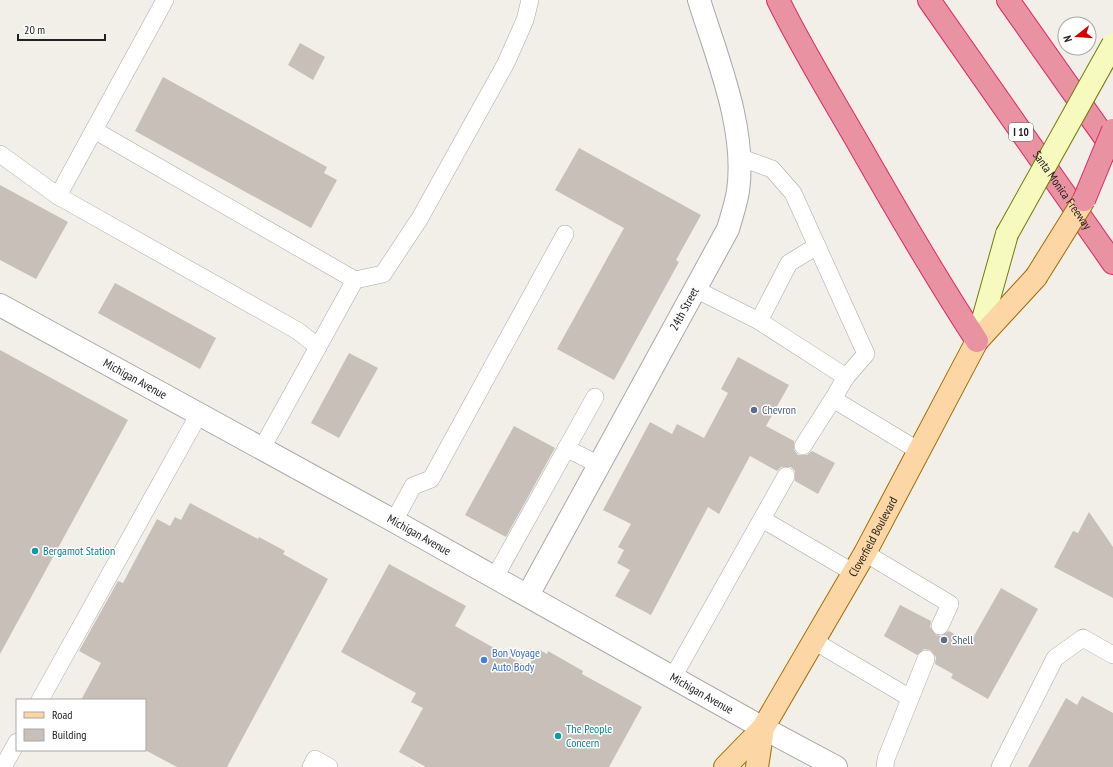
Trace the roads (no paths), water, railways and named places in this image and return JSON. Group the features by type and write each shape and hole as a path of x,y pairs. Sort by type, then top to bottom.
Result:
{"highway":[{"path":"778,0 794,33 945,294 977,341"},
{"name":"Santa Monica Freeway","path":"928,0 1113,263"},
{"path":"1008,0 1113,149"},
{"path":"1084,200 1113,130"}],"main road":[{"name":"Cloverfield Boulevard","path":"725,767 763,728 865,553 977,341 1007,234 1113,44"},
{"name":"Cloverfield Boulevard","path":"977,341 1036,277 1113,153"},
{"name":"Cloverfield Boulevard","path":"757,767 763,728"}],"street":[{"name":"24th Street","path":"528,595 728,229 738,190 739,158 734,116 699,0"},
{"name":"Michigan Avenue","path":"0,305 262,448 528,595 763,728 836,767"}],"lane":[{"path":"58,196 165,0"},
{"path":"94,130 355,280 382,274 420,218 506,63 525,20 530,0"},
{"path":"0,154 58,196 298,331 318,347"},
{"path":"739,158 772,169 793,193 866,354 846,377 803,446"},
{"path":"394,521 413,486 431,479 565,234"},
{"path":"759,321 789,264 817,246"},
{"path":"262,448 355,280"},
{"path":"695,289 759,321 846,377"},
{"path":"495,577 595,396"},
{"path":"833,399 919,451"},
{"path":"41,699 199,414"},
{"path":"566,448 599,465"},
{"path":"673,677 786,476"},
{"path":"762,519 854,573"},
{"path":"865,553 950,604 940,626"},
{"path":"1000,767 1055,658 1083,638 1113,654"},
{"path":"814,642 910,698"},
{"path":"884,767 926,659"},
{"path":"3,767 16,744"},
{"path":"311,767 315,759 329,767"}],"place":[{"name":"Chevron","path":"754,410"},
{"name":"Bergamot Station","path":"35,551"},
{"name":"Shell","path":"944,640"},
{"name":"Bon Voyage Auto Body","path":"484,660"},
{"name":"The People Concern","path":"558,736"}]}
